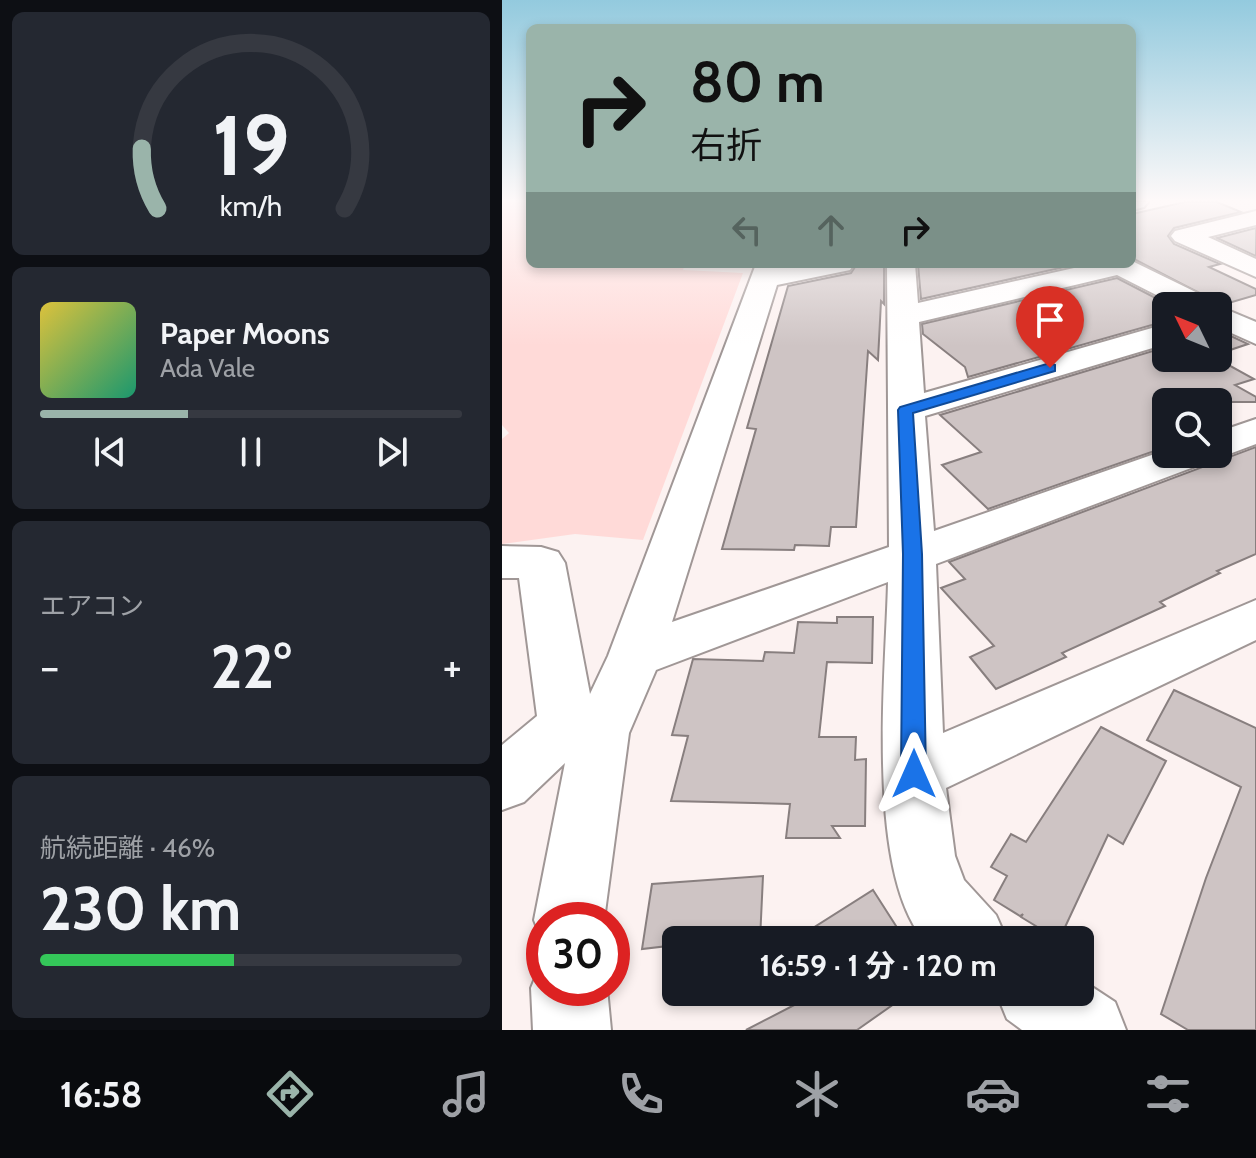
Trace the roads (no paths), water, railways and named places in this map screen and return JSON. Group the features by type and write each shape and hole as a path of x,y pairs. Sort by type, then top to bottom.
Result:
{"street":[{"path":"1215,250 1256,269"},
{"path":"502,783 584,729 635,656 768,272 804,268"},
{"path":"901,268 912,554 914,774 922,856 938,903 959,926"},
{"path":"903,316 1105,268"},
{"path":"1124,268 1171,292"},
{"path":"1232,322 1256,334"},
{"path":"905,410 1152,338"},
{"path":"1232,440 1256,431"},
{"path":"635,656 1154,468"},
{"path":"502,562 541,563 584,729 570,902"},
{"path":"914,774 1256,618"},
{"path":"570,1006 572,1030"},
{"path":"1054,1006 1087,1030"}]}
